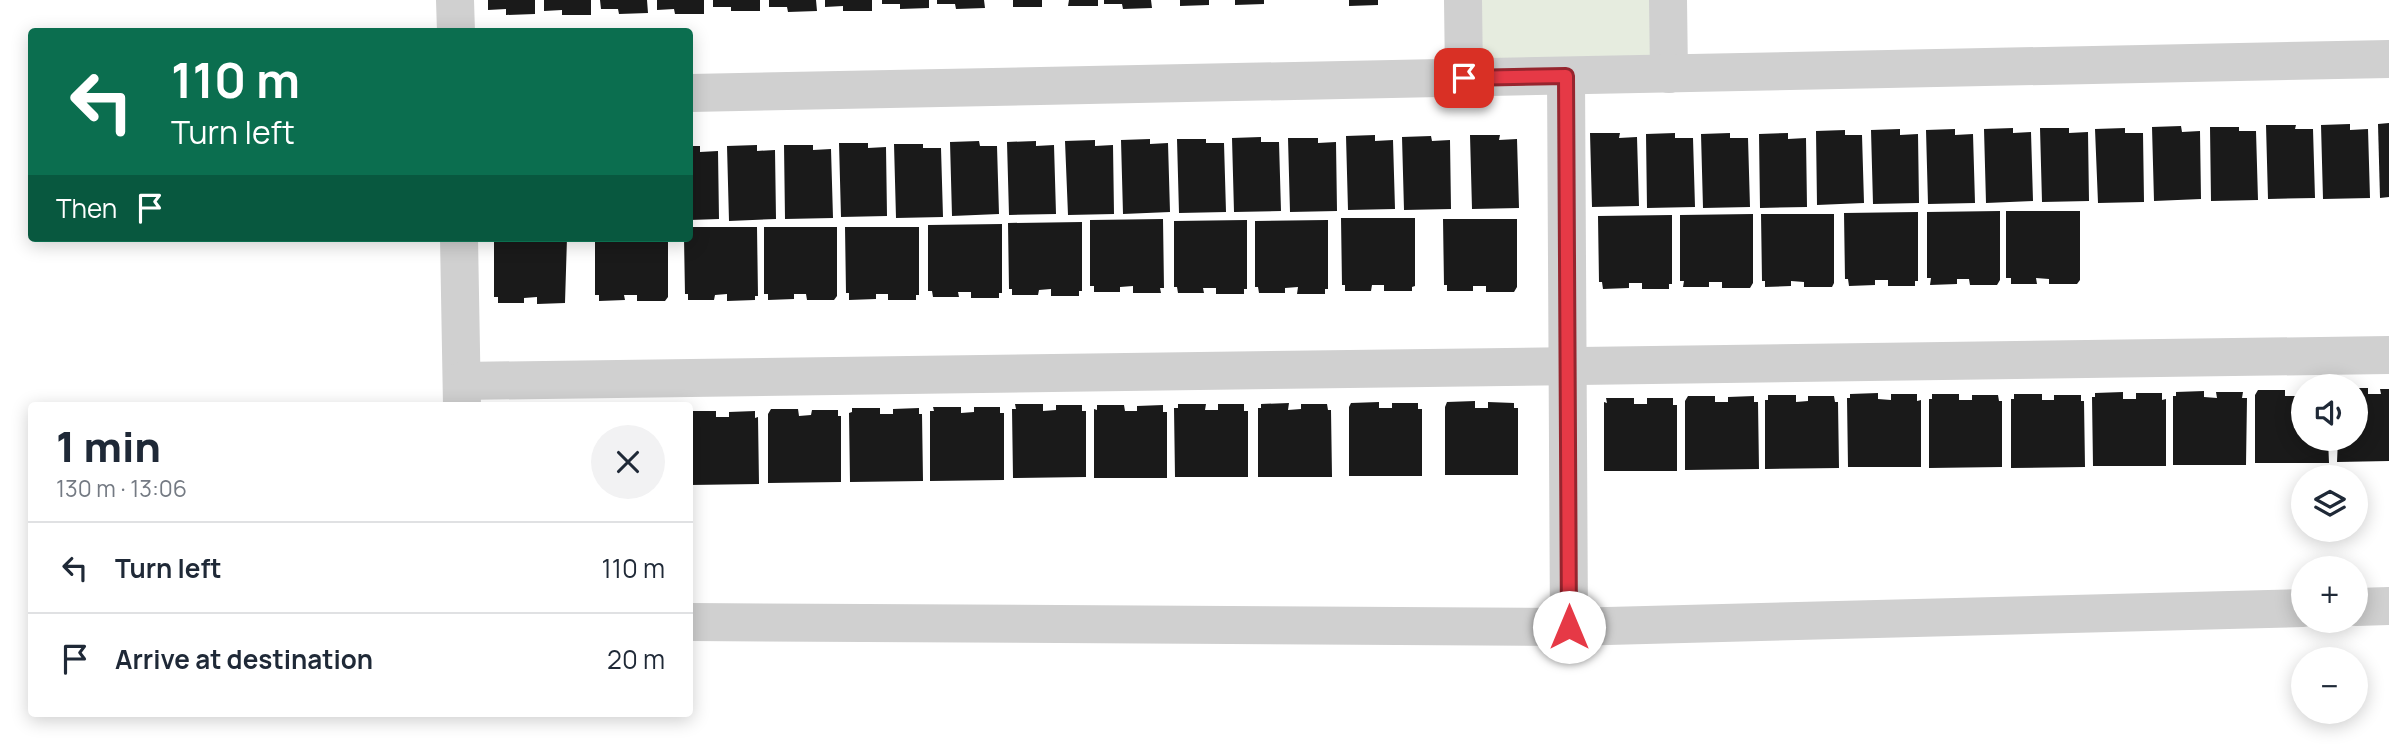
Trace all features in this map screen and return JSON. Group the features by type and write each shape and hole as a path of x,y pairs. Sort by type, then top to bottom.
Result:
{"street":[{"path":"455,0 456,28"},
{"path":"1462,0 1464,78"},
{"path":"1668,0 1669,74"},
{"path":"693,93 2389,59"},
{"path":"1566,76 1569,627"},
{"path":"459,242 462,393 1567,366 2389,355"},
{"path":"2368,607 2389,606"},
{"path":"693,622 1569,627 2291,608"}],"shaded area":[{"path":"1463,0 1668,0 1669,74 1464,77"}],"building":[{"path":"488,0 535,0 535,14 506,15 506,9 488,10"},
{"path":"544,0 591,0 591,15 562,15 562,10 544,11"},
{"path":"600,0 647,0 648,13 619,14 618,9 601,9"},
{"path":"657,0 704,0 704,14 675,14 674,9 657,10"},
{"path":"713,0 760,0 760,11 731,11 731,7 713,7"},
{"path":"769,0 816,0 817,11 788,12 787,7 769,7"},
{"path":"825,0 872,0 872,11 843,11 843,6 825,7"},
{"path":"882,0 929,0 929,8 900,9 900,4 882,4"},
{"path":"937,0 984,0 985,8 956,9 955,4 937,4"},
{"path":"1013,0 1042,0 1042,7 1013,7"},
{"path":"1069,0 1098,0 1098,6 1068,6"},
{"path":"1104,0 1151,0 1152,8 1123,9 1122,4 1104,4"},
{"path":"1180,0 1209,0 1209,5 1180,6"},
{"path":"1235,0 1264,0 1264,4 1235,5"},
{"path":"1349,0 1378,0 1378,5 1349,6"},
{"path":"2389,123 2389,197 2380,198 2378,124"},
{"path":"2350,124 2350,130 2368,129 2370,198 2323,199 2321,125"},
{"path":"2266,125 2296,125 2295,129 2313,129 2315,198 2268,199"},
{"path":"2181,126 2182,132 2200,131 2201,199 2154,201 2152,127"},
{"path":"2210,127 2239,127 2239,131 2256,131 2258,200 2211,201"},
{"path":"2013,128 2013,133 2031,132 2033,201 1986,203 1984,129"},
{"path":"2040,128 2069,128 2069,133 2088,132 2089,201 2042,202"},
{"path":"2125,128 2125,133 2143,133 2144,202 2098,203 2095,129"},
{"path":"1900,129 1900,135 1918,134 1919,203 1873,204 1871,130"},
{"path":"1955,129 1955,135 1973,134 1975,203 1928,204 1926,130"},
{"path":"1845,130 1845,135 1862,135 1864,203 1817,205 1816,131"},
{"path":"1590,133 1620,133 1619,138 1637,137 1639,206 1592,207"},
{"path":"1675,133 1675,138 1693,138 1695,207 1647,208 1646,134"},
{"path":"1730,133 1730,138 1748,138 1750,207 1703,208 1701,134"},
{"path":"1788,133 1788,139 1806,138 1807,207 1760,208 1759,134"},
{"path":"1375,135 1375,141 1393,140 1395,209 1348,210 1346,136"},
{"path":"1470,135 1500,135 1499,140 1517,139 1519,208 1472,209"},
{"path":"1431,136 1432,141 1450,140 1451,209 1404,210 1402,137"},
{"path":"1261,137 1261,142 1279,142 1281,211 1234,212 1232,138"},
{"path":"1288,138 1318,138 1318,143 1336,142 1337,211 1290,212"},
{"path":"1150,139 1150,144 1168,143 1170,212 1123,214 1121,140"},
{"path":"1177,139 1206,139 1206,143 1224,143 1226,212 1179,213"},
{"path":"1095,140 1095,146 1113,145 1114,214 1068,215 1065,141"},
{"path":"979,141 980,146 997,146 999,214 952,216 950,142"},
{"path":"1036,141 1036,146 1054,145 1056,214 1009,215 1007,142"},
{"path":"839,143 868,143 868,148 886,147 887,216 841,217"},
{"path":"894,144 923,144 923,148 941,148 943,217 896,218"},
{"path":"757,145 757,151 775,150 776,219 729,221 727,146"},
{"path":"784,145 813,145 813,150 831,149 833,218 785,219"},
{"path":"693,146 700,146 700,152 718,151 719,219 693,220"},
{"path":"2000,211 2000,280 1997,285 1970,285 1969,279 1957,279 1957,284 1930,285 1931,278 1927,278 1927,212"},
{"path":"2006,211 2080,211 2080,280 2077,284 2049,284 2049,279 2036,278 2037,284 2011,284 2011,278 2006,278"},
{"path":"1918,212 1918,281 1915,281 1915,286 1888,286 1888,280 1875,280 1875,285 1849,286 1848,279 1845,279 1844,213"},
{"path":"1753,214 1753,283 1750,288 1722,288 1722,282 1709,282 1709,287 1683,287 1684,281 1680,281 1680,215"},
{"path":"1761,214 1834,214 1832,287 1804,287 1804,282 1791,281 1791,286 1765,287 1765,281 1762,281"},
{"path":"1672,215 1672,284 1669,284 1669,289 1642,289 1642,283 1629,283 1629,288 1603,289 1602,282 1599,282 1598,216"},
{"path":"1341,218 1415,218 1415,286 1412,291 1384,291 1384,285 1372,285 1371,291 1345,291 1345,285 1342,285"},
{"path":"1163,219 1164,288 1160,288 1161,293 1133,293 1133,286 1120,287 1120,292 1094,292 1094,286 1090,286 1090,220"},
{"path":"1443,219 1517,219 1517,287 1514,292 1486,292 1486,286 1473,286 1473,291 1447,291 1447,285 1444,285"},
{"path":"1247,220 1247,289 1244,289 1244,294 1216,294 1216,288 1203,288 1204,293 1178,293 1177,287 1174,287 1174,221"},
{"path":"1328,220 1328,289 1325,289 1325,294 1297,294 1298,287 1285,288 1285,293 1259,293 1258,287 1255,287 1255,221"},
{"path":"1082,222 1082,291 1079,291 1079,296 1051,296 1051,289 1039,290 1038,295 1012,295 1012,289 1009,289 1008,223"},
{"path":"1002,224 1002,293 999,293 999,298 971,298 971,292 958,292 959,297 933,297 932,291 928,291 928,225"},
{"path":"693,227 757,227 758,296 755,296 755,300 727,301 727,294 715,295 714,300 688,300 688,294 685,294 684,242 693,242"},
{"path":"764,227 837,227 837,296 834,300 807,300 806,294 794,294 794,299 768,300 768,294 764,294"},
{"path":"845,227 919,227 919,295 916,295 916,300 888,300 888,294 876,294 876,299 849,300 849,293 846,293"},
{"path":"494,242 567,242 565,303 537,304 537,297 524,298 524,303 498,303 498,297 494,297"},
{"path":"595,242 668,242 668,297 665,301 637,301 637,295 624,295 625,300 599,301 599,295 595,295"},
{"path":"2380,389 2389,389 2389,461 2337,462 2337,451 2368,451 2368,394 2381,394"},
{"path":"2258,390 2285,390 2285,396 2291,396 2291,451 2328,451 2329,463 2255,463 2255,395"},
{"path":"2204,391 2204,397 2217,398 2216,392 2243,392 2242,398 2247,398 2246,465 2173,465 2173,396 2176,396 2176,392"},
{"path":"2123,392 2123,399 2136,399 2136,393 2162,393 2162,400 2166,399 2166,466 2093,466 2092,397 2095,397 2095,393"},
{"path":"1878,393 1878,399 1891,400 1891,394 1917,394 1917,401 1921,400 1921,467 1848,467 1847,398 1850,398 1850,394"},
{"path":"1932,394 1959,394 1959,400 1972,400 1972,395 1998,395 1999,401 2002,401 2002,467 1929,468 1929,399 1932,399"},
{"path":"2014,394 2042,394 2042,400 2054,400 2054,395 2081,395 2081,401 2084,401 2085,467 2011,468 2011,399 2014,399"},
{"path":"1768,395 1796,395 1796,402 1808,401 1808,396 1834,396 1835,402 1838,402 1839,468 1765,469 1765,400 1768,400"},
{"path":"1688,396 1715,396 1715,402 1728,402 1728,397 1754,396 1754,402 1758,402 1759,469 1685,470 1685,401"},
{"path":"1606,398 1634,398 1634,404 1647,404 1647,398 1673,398 1673,405 1677,405 1677,471 1604,471"},
{"path":"1475,401 1475,408 1488,408 1488,402 1514,403 1514,408 1518,408 1518,475 1445,475 1447,402"},
{"path":"1379,402 1379,408 1392,408 1392,403 1418,403 1418,409 1422,409 1422,476 1349,476 1349,407 1351,403"},
{"path":"1289,403 1288,410 1301,409 1301,404 1327,404 1328,410 1331,410 1332,477 1258,477 1258,408 1261,408 1261,404"},
{"path":"1015,404 1043,404 1043,411 1056,410 1056,405 1082,405 1082,411 1086,411 1086,477 1013,478 1012,409 1016,409"},
{"path":"1178,404 1206,404 1205,410 1218,410 1218,404 1244,404 1244,411 1248,411 1248,477 1175,477 1174,408 1178,408"},
{"path":"1097,405 1124,405 1125,411 1137,411 1137,406 1163,405 1163,412 1167,412 1167,478 1094,478 1094,409 1097,410"},
{"path":"933,407 961,407 961,413 974,412 974,407 1000,407 1000,413 1004,413 1004,480 930,481 930,411 934,411"},
{"path":"852,408 880,408 880,414 893,414 893,409 919,408 919,414 922,414 923,481 850,482 849,413"},
{"path":"771,409 798,409 799,416 811,415 812,410 838,410 838,416 841,416 841,482 768,483 768,414"},
{"path":"693,411 716,411 716,417 729,417 729,412 755,411 755,418 758,417 759,484 693,485"}],"route":[{"path":"1464,78 1566,76 1569,627"}]}
